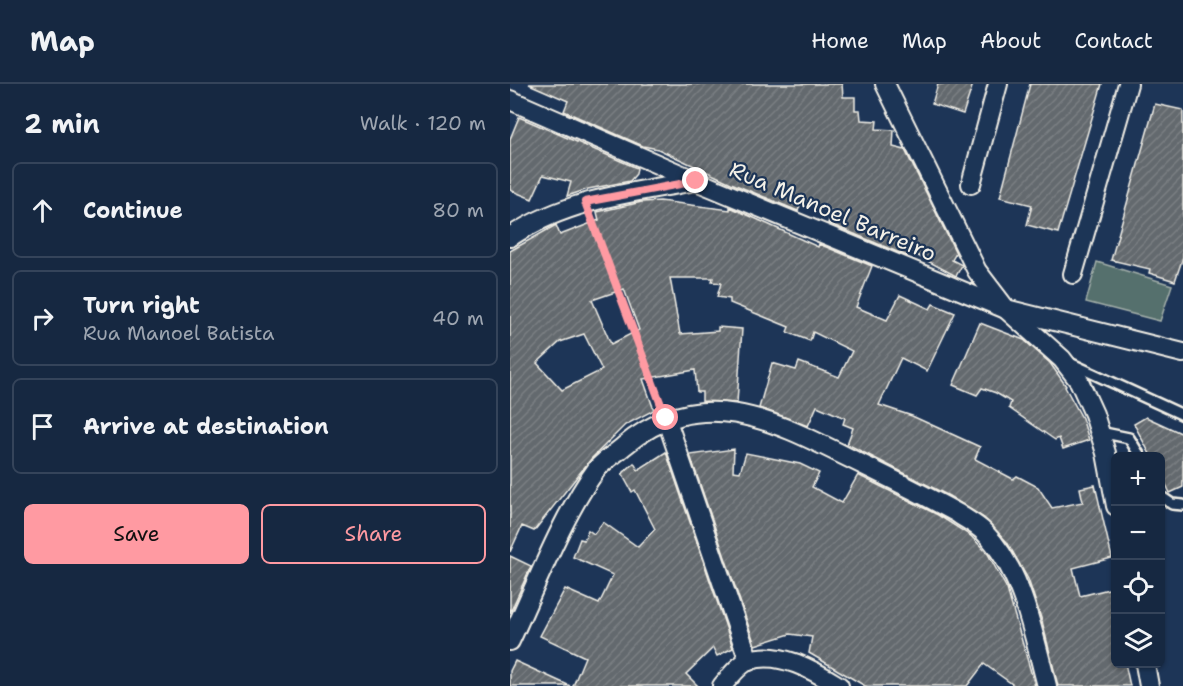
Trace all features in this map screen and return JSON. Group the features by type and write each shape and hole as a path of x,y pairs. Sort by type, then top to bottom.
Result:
{"street":[{"path":"885,84 977,271 1006,309 1062,359 1078,381 1099,432 1111,484"},
{"path":"971,184 998,84"},
{"path":"1072,274 1128,84"},
{"name":"Rua Manoel Barreiro","path":"510,100 696,181 1006,309"},
{"path":"510,237 525,226 585,202 696,181"},
{"path":"1006,309 1183,353"},
{"path":"510,641 577,500 598,468 632,440 666,418 696,411 732,412 784,425 966,519 983,531 1018,586 1047,686"},
{"path":"666,418 749,661"},
{"path":"722,686 749,661 775,658 795,664 838,686"},
{"path":"1146,668 1149,686"}],"lane":[{"path":"1062,359 1183,415"},
{"path":"1099,432 1129,438 1138,452"},
{"path":"1165,499 1172,504 1183,506"}],"path":[{"path":"585,202 666,418"}],"green space":[{"path":"1097,262 1172,285 1160,321 1086,302"}],"building":[{"path":"529,84 842,84 843,97 855,97 855,110 860,110 861,120 877,121 876,129 894,130 893,147 905,150 956,253 952,260 962,265 956,276 909,251 907,256 828,223 832,212 802,201 798,211 731,183 658,149 643,146 564,111 568,101"},
{"path":"938,84 973,84 963,114 932,104"},
{"path":"1030,84 1102,84 1058,233 1027,225 1032,205 1000,197"},
{"path":"1155,104 1183,110 1183,257 1175,281 1149,273 1150,269 1111,260"},
{"path":"519,117 637,168 636,174 630,181 588,189 567,196 571,182 543,175 532,199 510,190 510,139"},
{"path":"660,201 730,210 730,207 818,247 819,244 872,266 856,307 887,320 900,295 930,309 933,304 955,313 927,371 901,358 879,405 912,416 980,447 975,459 1013,479 1017,476 1038,487 1052,508 1083,502 1080,488 1095,485 1111,558 1073,568 1080,596 1111,588 1111,668 1126,668 1130,686 1058,686 1042,621 1028,579 1007,542 984,518 949,496 847,444 853,428 843,424 845,418 817,406 808,426 759,408 772,363 796,370 799,362 839,377 852,351 813,332 810,341 787,332 789,327 730,303 730,299 717,297 721,283 712,282 713,278 670,278 680,334 718,331 718,327 742,329 737,403 702,401 702,392 697,392 695,370 643,379 654,410 625,425 591,459 534,531 522,526 510,552 510,251 556,225 560,235 599,220 597,212 642,202","holes":["624,289 639,330 611,344 592,300","584,334 602,370 562,390 537,363 560,342"]},
{"path":"980,323 1024,340 1050,363 1066,386 1082,418 1089,440 1063,449 1059,438 1055,440 1009,408 1011,402 996,393 982,388 977,395 953,385"},
{"path":"1146,417 1183,434 1183,487 1170,493 1165,482 1165,452 1149,452 1134,424"},
{"path":"734,449 733,471 740,472 746,453 800,464 819,473 812,487 842,503 858,475 938,515 971,536 988,554 1007,589 1035,686 1015,686 984,664 967,686 865,686 809,653 812,637 790,634 755,645 690,455"},
{"path":"666,452 733,648 717,656 713,648 686,674 698,686 573,686 585,657 540,636 565,589 599,604 613,575 573,557 580,539 584,540 588,530 594,534 603,522 638,547 655,529 635,490 632,492 622,474 634,463 638,470"},
{"path":"510,556 531,566 510,613"},
{"path":"515,661 570,686 510,686 510,671"}],"route":[{"path":"666,418 585,202 696,181"}]}
